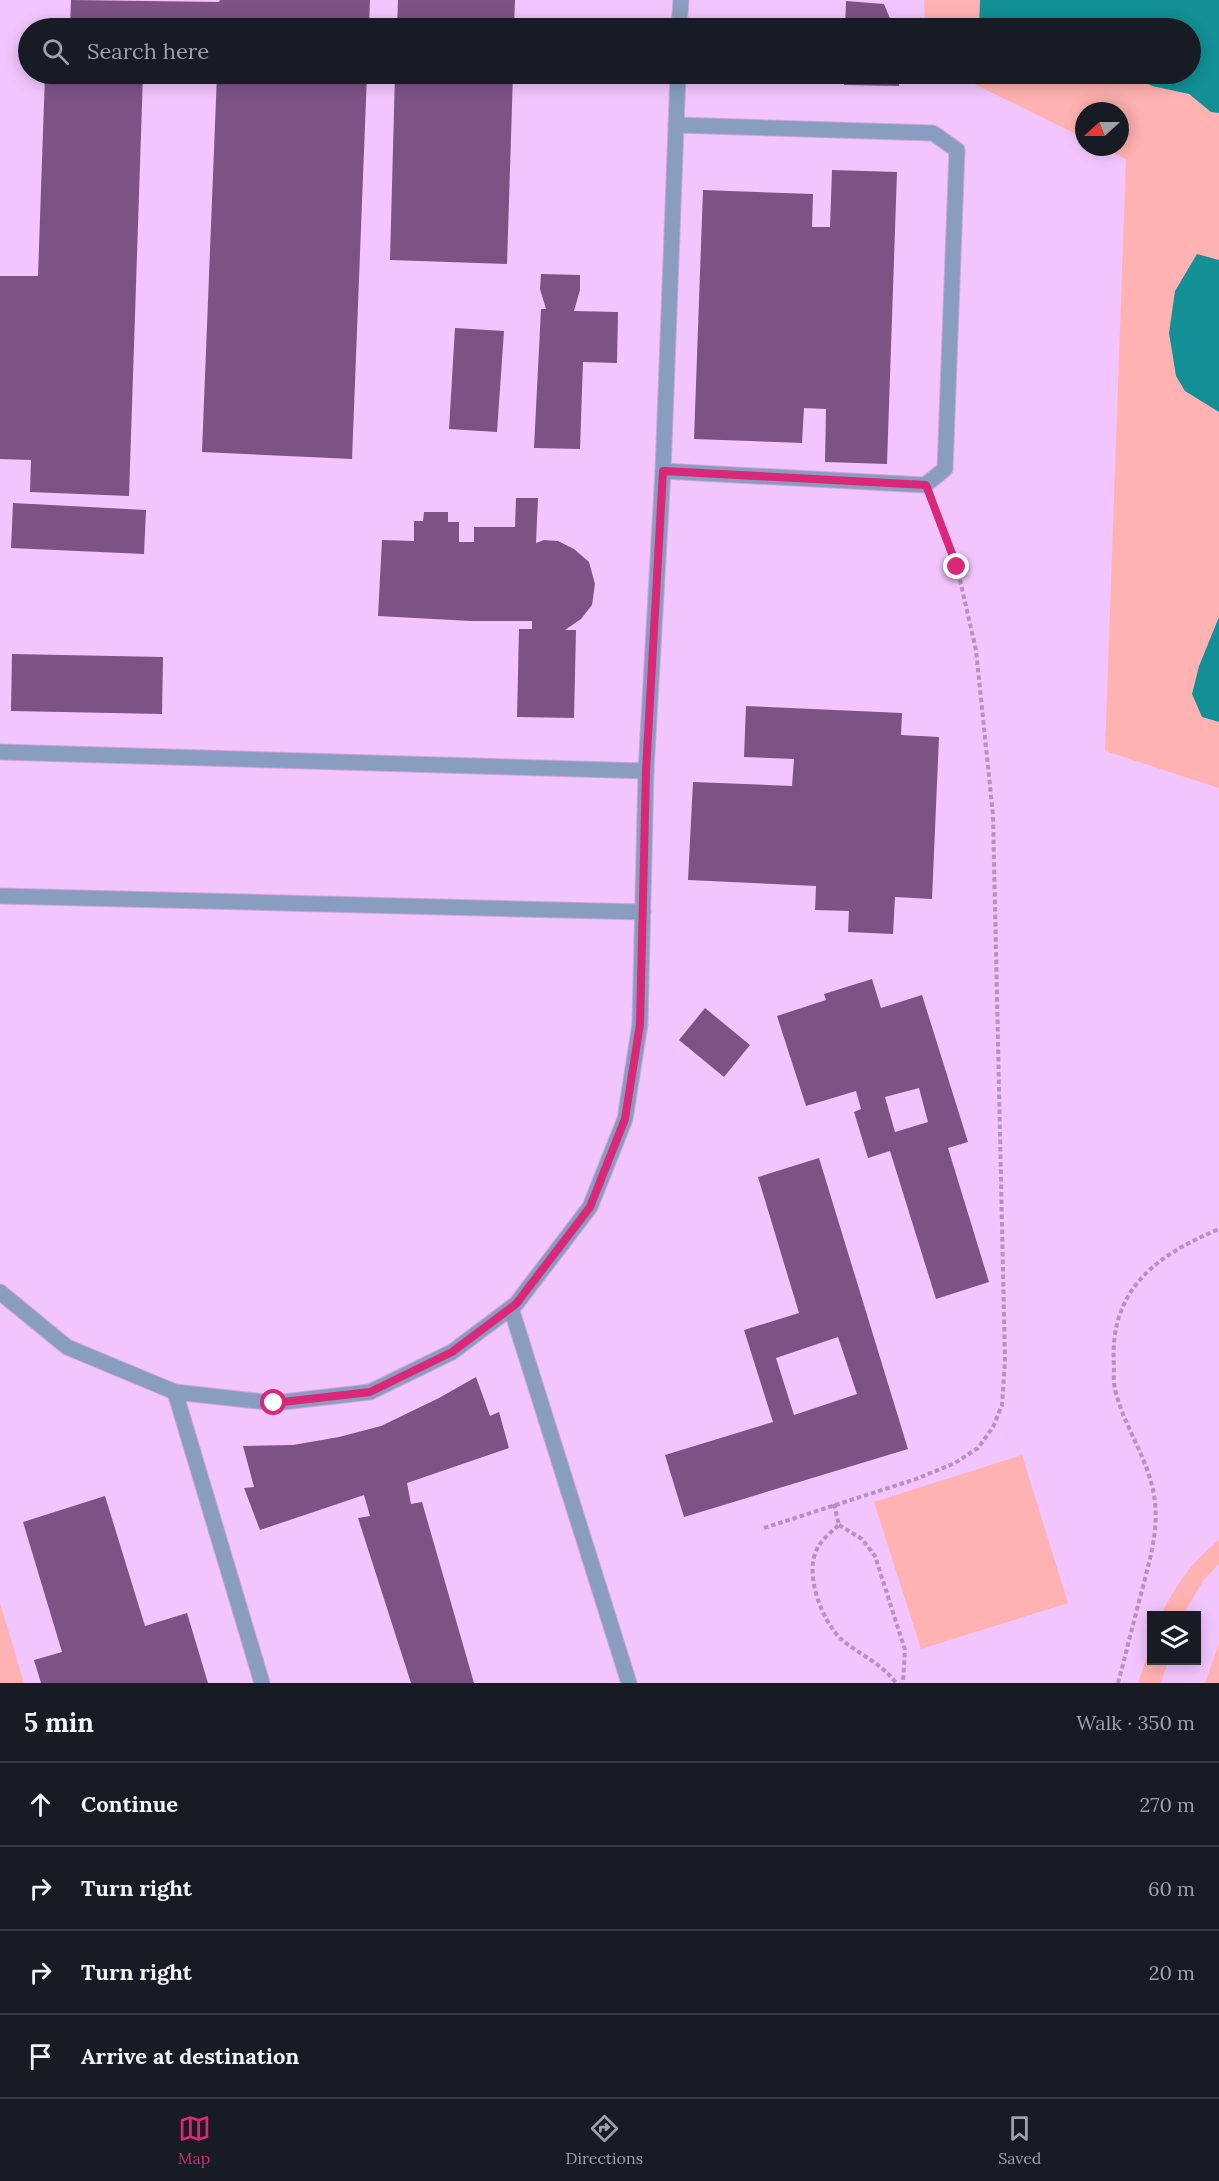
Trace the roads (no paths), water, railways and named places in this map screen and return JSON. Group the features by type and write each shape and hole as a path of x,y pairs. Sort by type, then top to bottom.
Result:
{"lane":[{"path":"680,18 681,0"},
{"path":"0,1292 67,1347 175,1392 274,1403 370,1392 452,1352 516,1304 590,1207 625,1119 640,1024 646,771 663,471 678,84"},
{"path":"663,471 926,485 945,469 957,150 933,133 676,125"},
{"path":"0,752 646,771"},
{"path":"0,896 643,912"},
{"path":"511,1308 629,1683"},
{"path":"175,1392 262,1683"}]}
